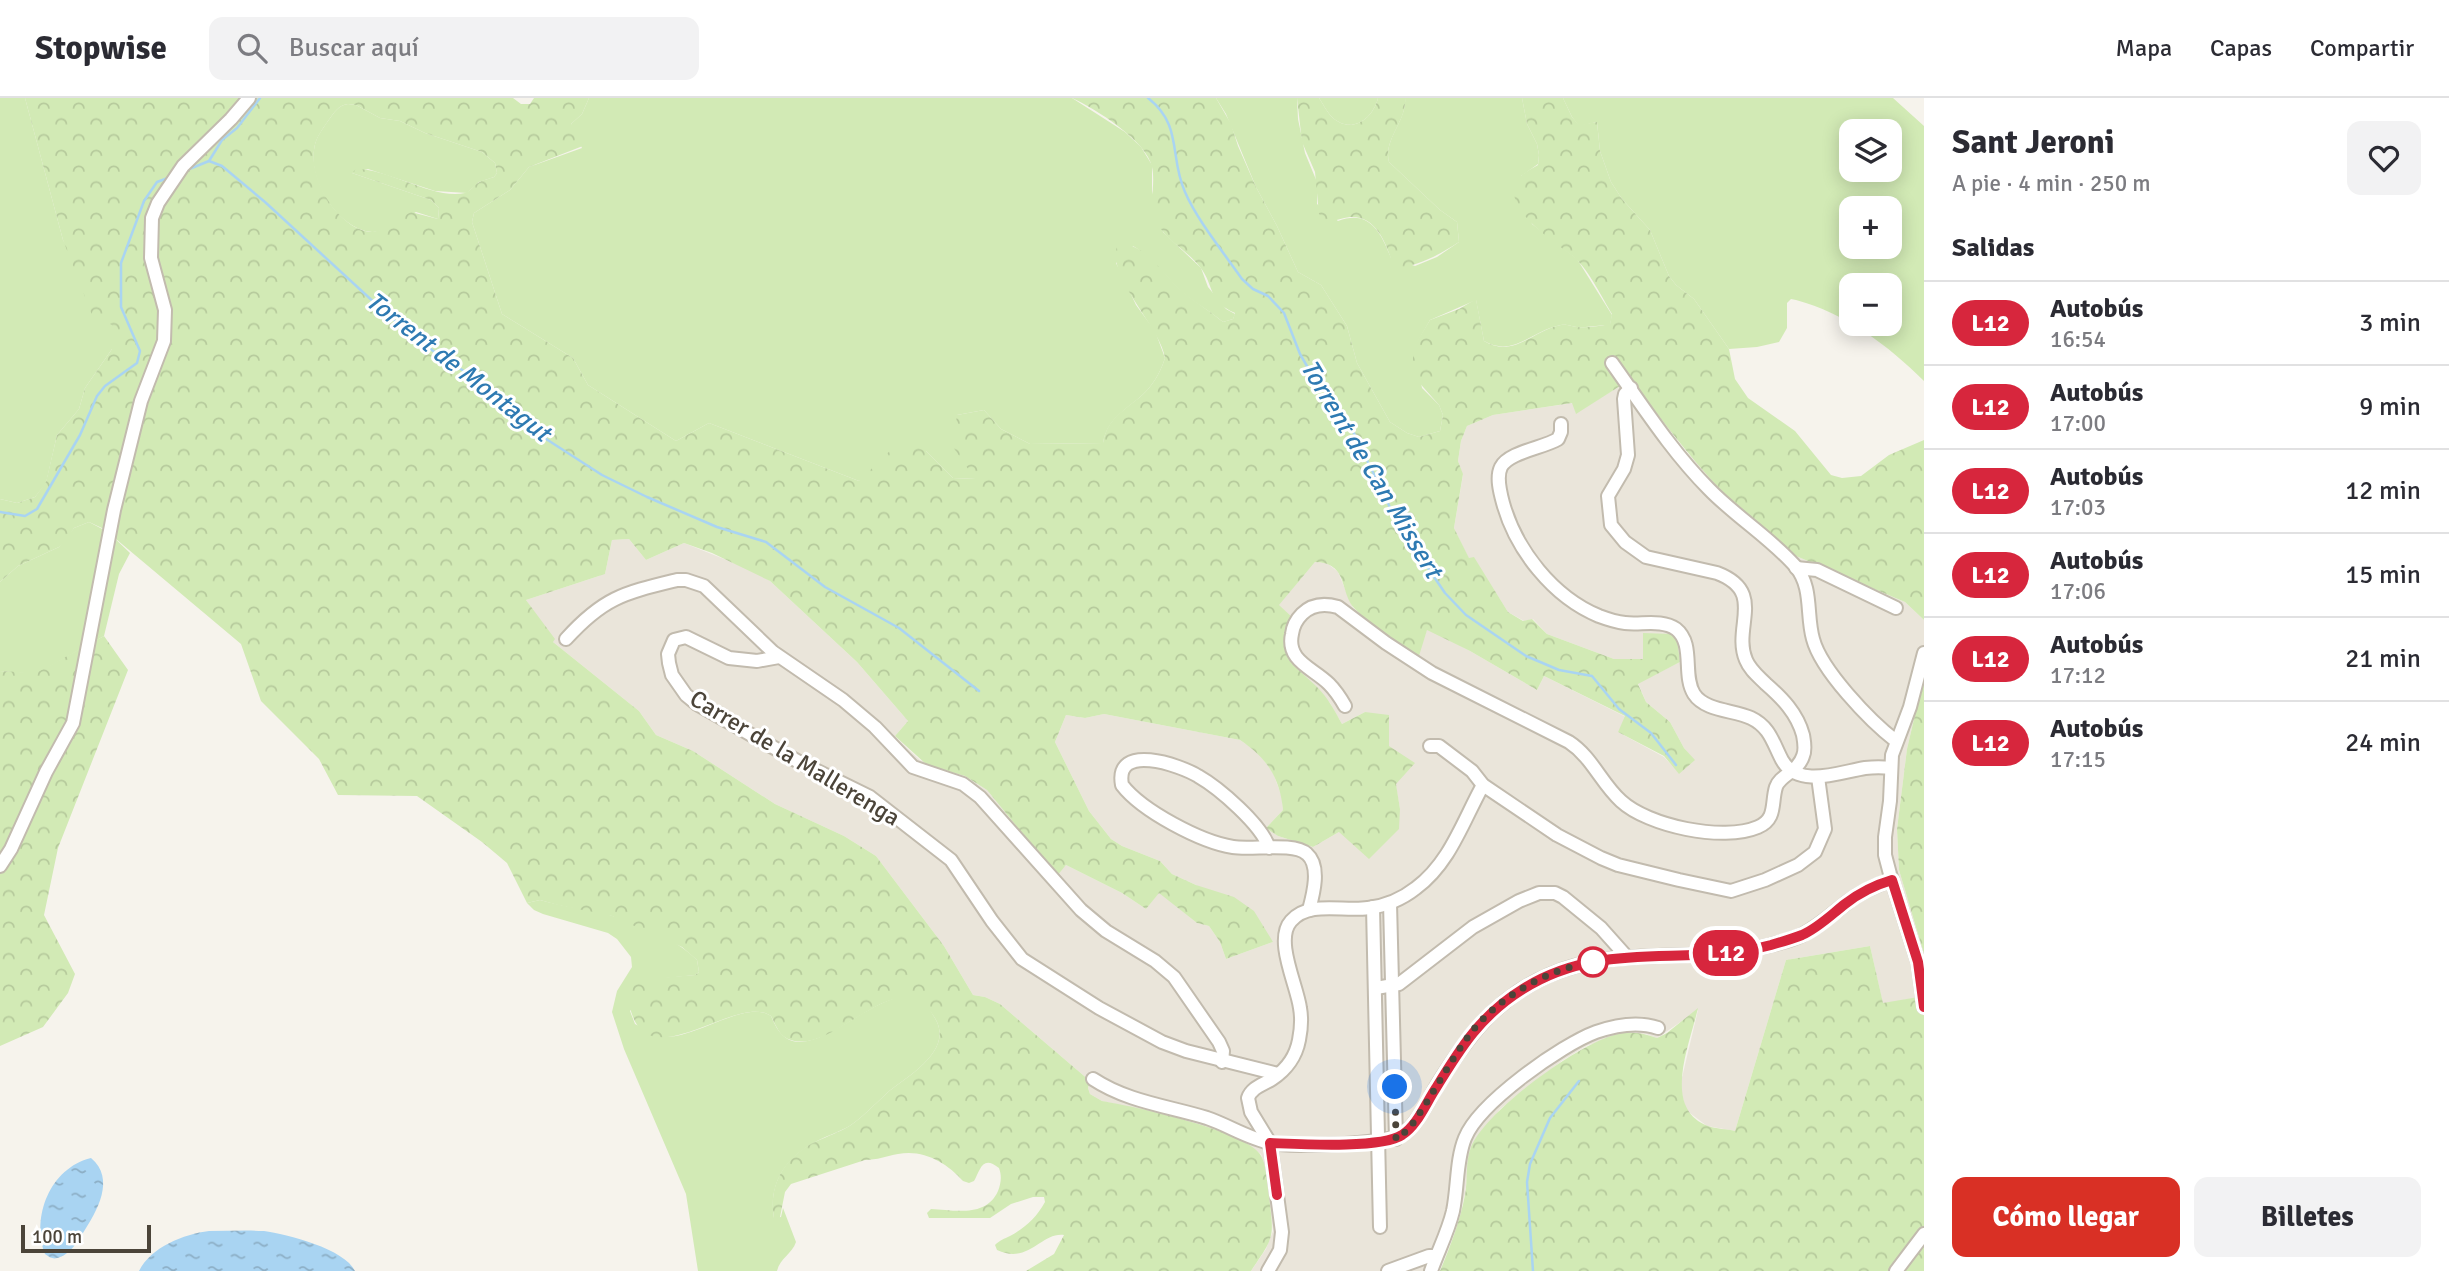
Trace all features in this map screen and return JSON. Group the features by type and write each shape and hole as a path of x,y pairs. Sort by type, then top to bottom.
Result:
{"street":[{"path":"0,866 73,723 114,510 141,401 164,341 165,310 151,258 152,218 158,203 183,166 232,119 249,98"},
{"path":"1612,363 1695,475 1796,568 1808,596 1811,630 1820,657 1868,716 1896,741"},
{"path":"1345,706 1329,684 1299,662 1292,650 1294,626 1302,614 1314,606 1338,607 1432,673 1569,742 1585,754 1620,800 1650,818 1691,829 1733,832 1758,827 1770,818 1776,787 1794,772 1803,756 1804,748 1800,724 1789,707 1756,675 1745,660 1745,599 1735,583 1717,573 1646,557 1625,542 1611,525 1608,496 1628,455 1624,399 1631,388"},
{"path":"1560,424 1558,439 1511,457 1499,472 1500,494 1518,541 1563,594 1590,612 1624,623 1666,624 1678,631 1685,643 1689,680 1696,697 1710,706 1758,722 1773,739 1782,761 1794,772 1818,777 1865,768 1891,768"},
{"path":"1796,568 1817,570 1896,608"},
{"path":"566,639 589,616 621,595 663,583 686,580 704,586 779,657 866,719 913,767 962,784 981,797 1082,910 1106,931 1155,961 1174,977 1219,1042 1223,1051 1222,1062"},
{"name":"Carrer de la Mallerenga","path":"779,657 757,661 729,658 686,637 674,640 668,654 672,675 697,704 799,762 870,797 951,860 992,921 1022,959 1133,1028 1186,1051 1278,1074"},
{"path":"1924,653 1910,707 1896,741 1885,837 1885,855 1918,962 1924,1007"},
{"path":"1430,746 1439,746 1472,771 1483,785 1557,835 1601,858 1654,874 1731,891 1765,880 1798,864 1815,852 1825,829 1818,777"},
{"path":"1269,848 1261,832 1220,791 1185,769 1142,760 1127,764 1123,768 1121,779 1127,791 1181,827 1226,845 1269,848 1297,849 1306,852 1311,857 1315,872 1309,910"},
{"path":"1275,1268 1282,1232 1270,1143 1251,1112 1248,1098 1253,1090 1278,1074 1289,1063 1298,1044 1301,1020 1298,993 1284,935 1289,923 1295,916 1309,910 1373,907 1390,903 1417,887 1441,863 1483,785"},
{"path":"1093,1079 1122,1095 1207,1118 1270,1143 1378,1142 1396,1139 1409,1129 1471,1034 1520,990 1570,967 1626,956 1709,955 1772,945 1802,935 1856,897 1892,880"},
{"path":"1376,988 1392,987 1415,974 1473,927 1539,892 1555,893 1563,897 1608,934 1626,956"},
{"path":"1390,903 1396,1139"},
{"path":"1373,907 1380,1227"},
{"path":"1431,1271 1452,1212 1464,1140 1476,1119 1510,1087 1578,1040 1623,1025 1647,1024 1658,1028"},
{"path":"1896,1271 1924,1234"},
{"path":"1388,1271 1436,1256"}],"shaded area":[{"path":"1631,379 1683,449 1781,545 1796,556 1905,602 1924,620 1924,676 1907,749 1897,829 1899,870 1924,954 1924,996 1883,1004 1870,946 1786,960 1735,1131 1707,1126 1686,1110 1680,1086 1698,1010 1657,1038 1646,1034 1588,1045 1563,1060 1500,1109 1470,1150 1465,1194 1457,1225 1439,1271 1251,1271 1266,1249 1273,1231 1261,1154 1240,1141 1197,1123 1102,1101 1090,1094 1090,1081 1000,1004 973,995 944,946 876,856 844,836 775,804 693,751 656,735 639,711 553,642 526,600 605,574 612,540 629,539 646,560 684,543 749,569 770,581 857,662 908,721 895,736 907,748 920,760 965,776 987,790 1057,875 1066,865 1122,893 1146,909 1159,892 1197,923 1209,926 1220,942 1226,959 1273,942 1196,885 1172,874 1160,861 1111,839 1089,811 1055,742 1066,715 1085,718 1104,714 1240,740 1258,752 1273,773 1282,797 1283,810 1267,827 1278,836 1313,847 1339,832 1400,809 1389,746 1365,712 1342,724 1330,703 1288,661 1284,646 1292,617 1278,605 1315,562 1327,563 1338,572 1353,608 1418,656 1427,629 1537,690 1544,676 1626,717 1618,732 1664,757 1679,773 1694,760 1670,722 1646,702 1638,683 1680,662 1643,634 1643,659 1614,659 1547,634 1533,619 1524,621 1508,612 1474,558 1469,559 1454,528 1463,475 1458,461 1467,426 1493,415 1573,403 1576,413"}],"green space":[{"path":"0,98 25,98 63,240 112,325 112,349 85,388 79,409 57,435 46,483 35,497 17,503 0,499"},
{"path":"25,98 513,98 521,104 530,104 534,98 589,98 582,114 571,124 588,138 588,144 529,167 510,190 474,213 472,222 502,314 573,358 588,385 676,441 709,423 859,481 900,441 926,451 953,478 975,479 953,447 957,415 984,410 1001,429 1030,444 1103,443 1105,433 1115,418 1152,385 1165,358 1154,331 1118,268 1116,255 1119,243 1129,245 1147,255 1183,292 1223,322 1233,319 1235,313 1216,298 1200,267 1165,234 1156,221 1152,167 1141,147 1107,118 1072,98 1216,98 1231,124 1256,187 1298,272 1321,285 1347,326 1357,363 1390,422 1419,437 1440,431 1443,415 1439,405 1416,379 1413,368 1413,348 1430,320 1476,299 1484,341 1505,347 1561,325 1585,327 1610,324 1612,314 1586,271 1576,259 1532,224 1516,200 1514,189 1520,177 1538,165 1539,155 1537,144 1527,124 1522,98 1563,98 1579,125 1597,122 1600,151 1611,182 1622,199 1650,230 1669,276 1694,299 1729,349 1735,379 1748,398 1795,431 1831,475 1842,478 1861,476 1889,455 1924,440 1924,620 1905,602 1796,556 1771,537 1706,474 1631,379 1576,414 1572,403 1493,415 1467,426 1458,461 1463,474 1454,528 1469,558 1474,557 1508,612 1523,621 1532,619 1547,634 1614,659 1643,659 1643,633 1671,634 1677,640 1680,662 1638,684 1646,702 1670,722 1684,748 1695,760 1679,774 1664,756 1618,732 1625,716 1544,676 1537,690 1470,651 1427,630 1419,656 1362,616 1350,602 1342,580 1333,567 1315,562 1279,605 1292,617 1285,642 1288,658 1325,696 1342,724 1365,712 1389,715 1389,746 1415,763 1396,784 1400,809 1399,829 1369,859 1339,832 1313,847 1278,836 1266,828 1283,810 1279,788 1265,762 1240,740 1104,714 1085,718 1066,715 1055,742 1089,811 1111,839 1160,861 1172,874 1234,897 1254,911 1273,942 1226,959 1220,942 1209,926 1197,923 1159,893 1146,909 1122,893 1066,865 1057,876 987,790 965,776 927,765 895,736 908,721 857,662 770,581 712,553 684,543 646,560 629,539 612,540 605,574 526,600 555,639 553,642 639,711 656,735 693,751 775,804 844,836 876,856 944,946 973,995 1000,1004 1090,1081 1090,1094 1102,1101 1211,1128 1250,1145 1260,1154 1264,1163 1272,1229 1269,1243 1251,1271 1026,1271 1054,1254 1064,1235 1048,1238 1018,1254 997,1250 995,1245 1030,1222 1045,1202 1044,1197 1033,1197 1011,1204 990,1218 929,1218 927,1213 931,1209 959,1211 978,1209 986,1205 998,1191 1001,1174 999,1168 985,1163 974,1181 969,1183 934,1159 908,1153 865,1160 791,1184 785,1192 779,1222 774,1218 774,1194 781,1172 788,1163 806,1147 856,1121 933,1053 940,1032 936,1020 922,1003 905,997 887,1001 828,1034 809,1041 787,1038 778,1030 771,1016 756,1012 739,1014 678,1035 659,1037 644,1032 630,1009 631,986 646,979 695,975 699,972 697,960 682,947 612,916 540,900 527,903 507,863 417,796 338,795 319,759 261,701 241,644 104,529 89,522 74,528 59,547 18,566 0,582 0,499 17,503 35,497 46,482 57,435 79,409 85,388 112,349 112,325 92,315 63,240","holes":["356,105 380,118 400,121 425,133 482,152 495,163 497,173 465,193 453,194 369,170 356,169 352,173 431,200 439,208 438,219 411,212 376,231 360,229 348,223 329,202 317,176 314,162 316,142 332,115 342,106"]},
{"path":"589,98 1072,98 1125,132 1141,147 1152,165 1152,191 1163,232 1201,268 1208,287 1226,309 1235,314 1233,319 1223,322 1182,292 1133,246 1116,263 1136,305 1155,331 1165,358 1154,381 1143,395 1115,418 1105,433 1103,443 1030,444 1001,429 984,410 957,415 976,479 953,478 926,451 859,481 709,423 676,441 588,385 573,358 502,314 472,222 474,213 510,190 529,167 582,148 571,124 582,114"},
{"path":"1216,98 1297,98 1305,153 1317,182 1317,204 1338,221 1358,218 1366,221 1378,232 1391,258 1415,266 1437,257 1459,242 1457,222 1440,210 1389,162 1389,146 1405,106 1405,98 1522,98 1527,124 1537,144 1539,155 1538,164 1521,176 1532,224 1577,259 1612,315 1610,325 1561,325 1514,345 1505,346 1484,341 1476,300 1430,320 1414,348 1422,388 1439,405 1443,415 1440,431 1419,437 1407,433 1390,422 1357,363 1347,326 1321,285 1298,272 1256,187 1226,114"},
{"path":"1297,98 1319,98 1332,117 1346,125 1366,118 1378,98 1405,98 1405,107 1389,146 1389,162 1440,210 1457,222 1459,242 1428,259 1394,269 1380,234 1368,221 1350,217 1327,222 1319,214 1315,172 1302,142"},
{"path":"1319,98 1378,98 1366,118 1346,125 1332,117"},
{"path":"1563,98 1893,98 1924,126 1924,381 1871,336 1902,336 1902,273 1839,273 1839,317 1791,299 1787,303 1787,328 1779,342 1729,349 1694,299 1669,276 1650,230 1622,199 1611,182 1600,151 1597,122 1579,126"},
{"path":"348,104 356,105 380,118 400,121 425,133 482,152 495,163 497,173 494,177 479,182 467,193 435,191 368,169 352,173 431,200 439,208 438,219 416,212 376,232 360,229 337,213 328,202 316,175 314,162 319,134 337,110"},
{"path":"89,522 108,532 130,553 119,574 104,636 36,674 0,671 0,582 18,566 59,547 74,528"},
{"path":"104,636 128,670 58,848 44,915 75,974 68,993 43,1027 0,1046 0,671 36,673"},
{"path":"1924,676 1924,954 1899,870 1897,829 1907,749"},
{"path":"540,900 599,912 638,925 677,944 697,960 699,972 695,975 656,979 630,1011 635,1024 660,1036 687,1033 733,1016 760,1012 771,1016 786,1038 800,1042 816,1039 870,1009 905,996 919,999 931,1011 940,1032 933,1053 925,1062 851,1125 806,1147 782,1172 774,1193 774,1218 781,1217 783,1208 796,1242 777,1271 698,1271 686,1194 624,1049 612,1012 617,991 632,967 631,957 617,939 608,933 543,914 527,903"},
{"path":"1870,946 1883,1003 1924,996 1924,1271 1440,1271 1463,1205 1471,1147 1494,1116 1532,1082 1575,1053 1617,1034 1640,1033 1657,1038 1698,1008 1682,1074 1685,1105 1694,1117 1708,1126 1735,1131 1786,960"}],"water":[{"path":"91,1158 102,1175 102,1195 98,1205 79,1240 70,1250 58,1258 50,1257 45,1254 41,1240 47,1196 65,1172 77,1163"},
{"path":"209,1231 264,1231 287,1235 328,1249 349,1263 355,1271 139,1271 151,1255 169,1243"}],"waterway":[{"path":"187,170 209,161 222,140 237,128 260,98"},
{"name":"Torrent de Can Missert","path":"1148,98 1159,108 1171,130 1180,179 1196,214 1242,279 1253,289 1268,296 1284,313 1300,354 1349,423 1398,524 1445,593 1466,615 1526,656 1559,670 1592,676 1619,709 1651,733 1676,765"},
{"name":"Torrent de Montagut","path":"209,161 222,166 265,202 390,317 437,354 492,389 529,428 602,475 647,497 717,527 766,542 825,587 899,628 979,691"},
{"path":"0,512 25,516 37,509 80,435 97,396 105,386 137,363 140,351 121,307 121,263 144,201 157,182 168,178"},
{"path":"1533,1271 1527,1182 1530,1164 1550,1118 1579,1081"}],"bus line":[{"name":"L12","path":"1277,1195 1270,1143 1380,1142 1403,1135 1419,1116 1451,1062 1479,1024 1520,990 1570,967 1626,956 1709,955 1772,945 1802,935 1856,897 1878,884 1892,880 1918,962 1924,1007"}],"route":[{"path":"1395,1087 1396,1139 1403,1135 1419,1116 1451,1062 1489,1014 1536,981 1570,967 1593,962"}]}
